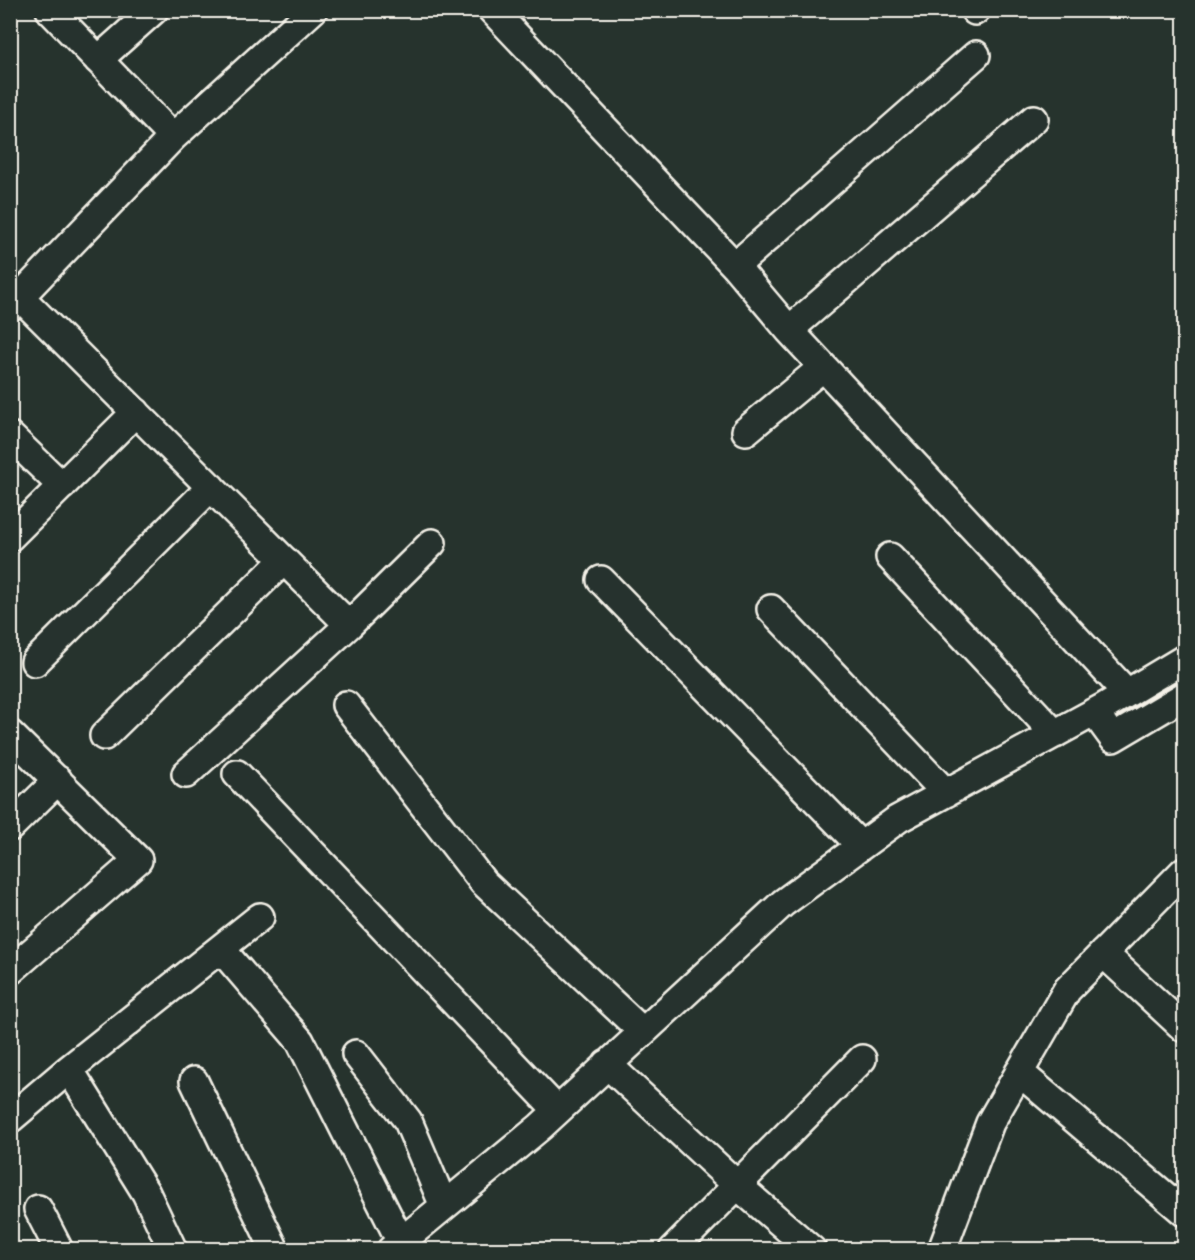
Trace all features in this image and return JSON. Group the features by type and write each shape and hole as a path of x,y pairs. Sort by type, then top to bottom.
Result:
{"street":[{"path":"50,10 173,137"},
{"path":"98,60 154,10"},
{"path":"313,10 173,137 15,302 136,412 349,624"},
{"path":"492,10 735,266 789,330 1127,693"},
{"path":"735,266 976,55"},
{"path":"789,330 1034,118"},
{"path":"746,431 823,367"},
{"path":"10,537 136,412"},
{"path":"10,436 62,486"},
{"path":"35,662 211,487"},
{"path":"186,774 349,624 432,543"},
{"path":"890,557 1055,734"},
{"path":"104,736 284,560"},
{"path":"601,580 861,846"},
{"path":"771,609 946,793"},
{"path":"221,949 300,1041 396,1246 557,1110 783,903 898,819 1055,734 1185,659"},
{"path":"1094,712 1113,738 1185,696"},
{"path":"346,705 483,882 643,1032"},
{"path":"10,734 138,860 10,971"},
{"path":"237,774 557,1110"},
{"path":"10,827 58,780"},
{"path":"942,1250 990,1123 1067,990 1185,871"},
{"path":"10,1119 69,1069 260,917"},
{"path":"1103,953 1185,1028"},
{"path":"356,1054 408,1121 444,1206"},
{"path":"673,1250 862,1059"},
{"path":"607,1064 737,1185 812,1250"},
{"path":"69,1069 146,1193 173,1250"},
{"path":"1019,1072 1185,1212"},
{"path":"194,1080 275,1250"},
{"path":"38,1209 59,1250"}]}
